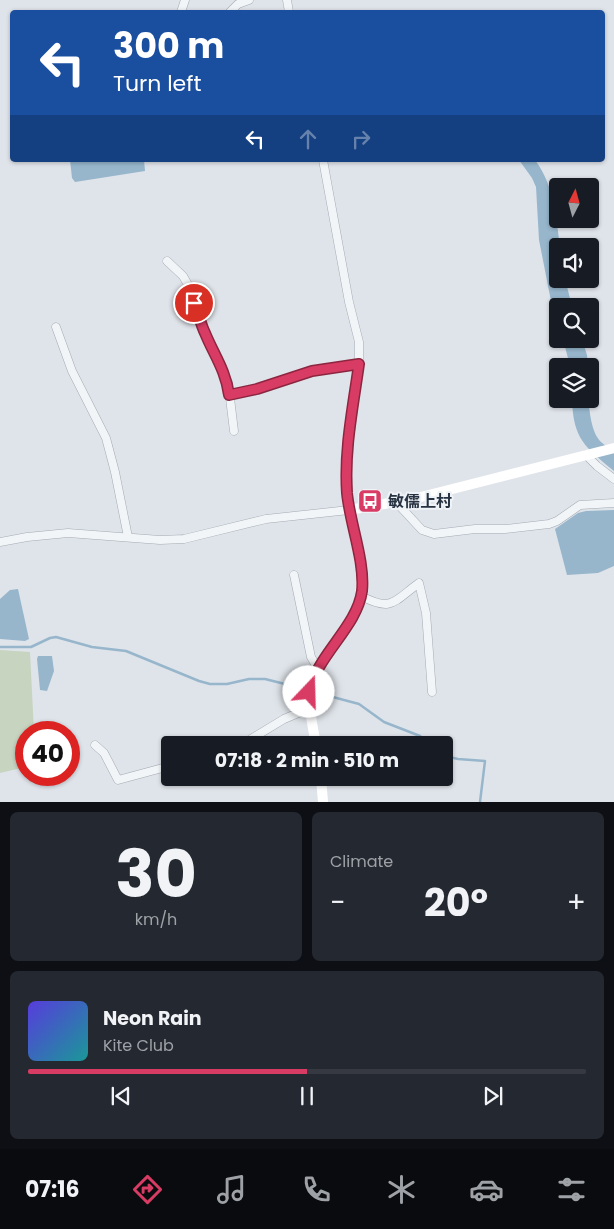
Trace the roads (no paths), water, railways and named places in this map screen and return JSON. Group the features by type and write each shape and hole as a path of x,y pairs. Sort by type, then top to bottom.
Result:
{"street":[{"path":"232,10 249,0"},
{"path":"315,736 309,692 313,678 358,607 361,596 362,572 349,510 347,459 359,364 359,342 349,302 323,162"},
{"path":"167,261 183,276 187,283 200,315 204,331 228,382 234,431"},
{"path":"56,327 72,371 106,438 128,537"},
{"path":"229,395 257,389 312,371 359,364"},
{"path":"0,542 60,534 160,540 184,539 266,519 349,510 396,502 614,448"},
{"path":"588,454 597,466 614,479"},
{"path":"396,502 422,530 434,534 549,524 557,521 580,505 614,504"},
{"path":"294,575 310,657 318,669"},
{"path":"361,596 375,604 388,604 419,583 426,613 432,692"},
{"path":"256,736 284,719 310,708"},
{"path":"95,745 104,753 118,780 161,768"},
{"path":"322,786 323,802"}],"water":[{"path":"70,162 144,162 145,171 75,182 72,178"},
{"path":"520,162 536,162 549,188 549,228 558,228 559,238 549,238 549,288 567,288 570,298 550,298 539,240 536,187"},
{"path":"565,348 585,348 587,358 568,358"},
{"path":"573,408 590,408 595,433 601,442 614,451 614,471 582,441"},
{"path":"614,510 614,566 598,573 567,575 555,529 578,513"},
{"path":"18,589 29,639 25,641 0,639 0,599 10,590"},
{"path":"38,656 52,656 54,671 47,691 40,690"}],"waterway":[{"path":"0,647 31,647 56,637 92,647 126,651 210,684 227,684 249,679 265,679 309,690"},
{"path":"314,692 359,704 384,722 420,736"},
{"path":"453,758 485,761 480,802"}],"place":[{"name":"敏儒上村","path":"370,501"}]}
